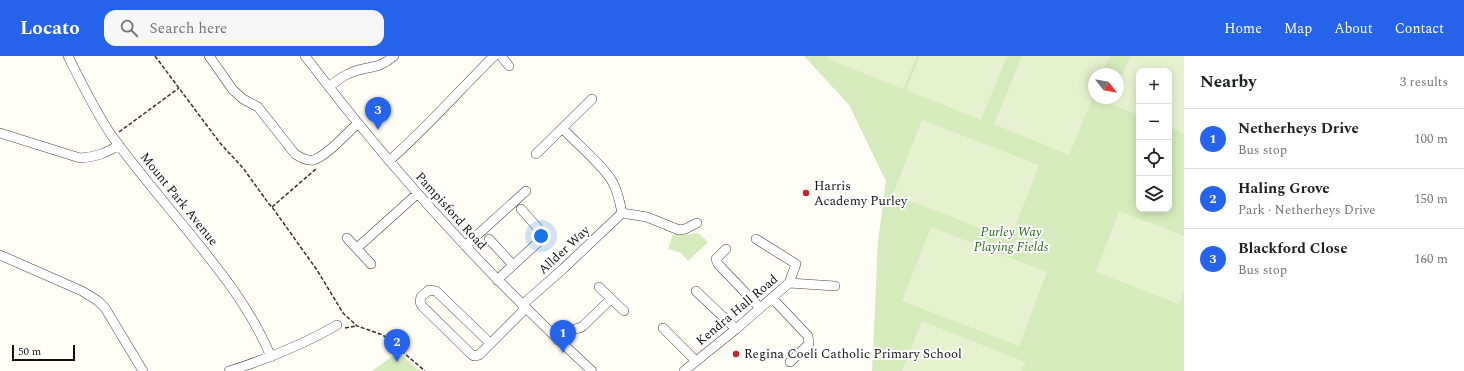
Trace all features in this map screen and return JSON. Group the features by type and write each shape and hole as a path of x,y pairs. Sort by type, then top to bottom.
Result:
{"street":[{"name":"Mount Park Avenue","path":"68,56 89,99 113,137 191,234 245,306 263,337 271,357"},
{"path":"209,56 233,90 243,99 258,107 295,154 304,159 313,160 322,156 358,123"},
{"name":"Pampisford Road","path":"305,56 389,162 417,194 497,280 592,371"},
{"path":"329,87 348,74 378,67 394,56"},
{"path":"389,162 432,122 457,93 494,56"},
{"path":"501,56 510,66"},
{"path":"536,154 592,100"},
{"path":"563,129 613,182 622,213 646,217 679,230 685,229 697,223"},
{"path":"0,133 80,158 104,154 119,145"},
{"path":"465,246 526,191"},
{"path":"357,248 417,194"},
{"path":"497,280 545,236 521,209"},
{"name":"Allder Way","path":"490,343 436,291 431,289 425,293 420,300 422,306 471,354 474,356 479,355 524,307 622,213"},
{"path":"347,238 371,264"},
{"path":"489,239 513,265"},
{"path":"756,239 796,264 789,283"},
{"path":"726,249 716,259 718,264 760,308"},
{"path":"0,255 82,291 98,301 105,308 143,371"},
{"name":"Kendra Hall Road","path":"684,371 736,330 789,283 835,286"},
{"path":"599,287 624,311"},
{"path":"696,291 736,330"},
{"path":"772,298 808,336 809,344 790,362"},
{"path":"558,340 566,331 570,329 578,329 582,326 611,299"},
{"path":"229,371 271,357 316,337 337,325"},
{"path":"663,328 696,361"}],"path":[{"path":"155,56 220,143 243,168 272,207 317,270 343,313 357,326 383,335 425,371"},
{"path":"113,137 180,88"},
{"path":"272,207 320,166 322,156"},
{"path":"337,325 345,328 357,326"}],"green space":[{"name":"Purley Way Playing Fields","path":"804,56 1184,56 1184,371 872,371 878,241 886,181 849,105"},
{"path":"829,56 917,56 903,89 828,59"},
{"path":"920,56 1007,56 981,120 906,90"},
{"path":"1022,56 1110,56 1105,68 1088,68 1088,104 1090,104 1069,155 994,124"},
{"path":"1130,56 1184,56 1184,133 1172,128 1172,68 1136,68 1136,114 1111,104 1124,104 1124,70"},
{"path":"922,120 1039,165 1010,240 893,194"},
{"path":"1119,211 1184,236 1184,291 1179,304 1096,272"},
{"path":"931,227 1047,272 1019,346 902,301"},
{"path":"698,233 708,242 688,261 681,253 668,249 673,234 683,235"},
{"path":"922,321 1025,362 1021,371 902,371"},
{"path":"398,352 419,371 372,371"}],"place":[{"name":"Blackford Close","path":"378,130"},
{"name":"Harris Academy Purley","path":"806,193"},
{"name":"Netherheys Drive","path":"563,353"},
{"name":"Regina Coeli Catholic Primary School","path":"736,354"},
{"name":"Haling Grove","path":"397,362"}]}
